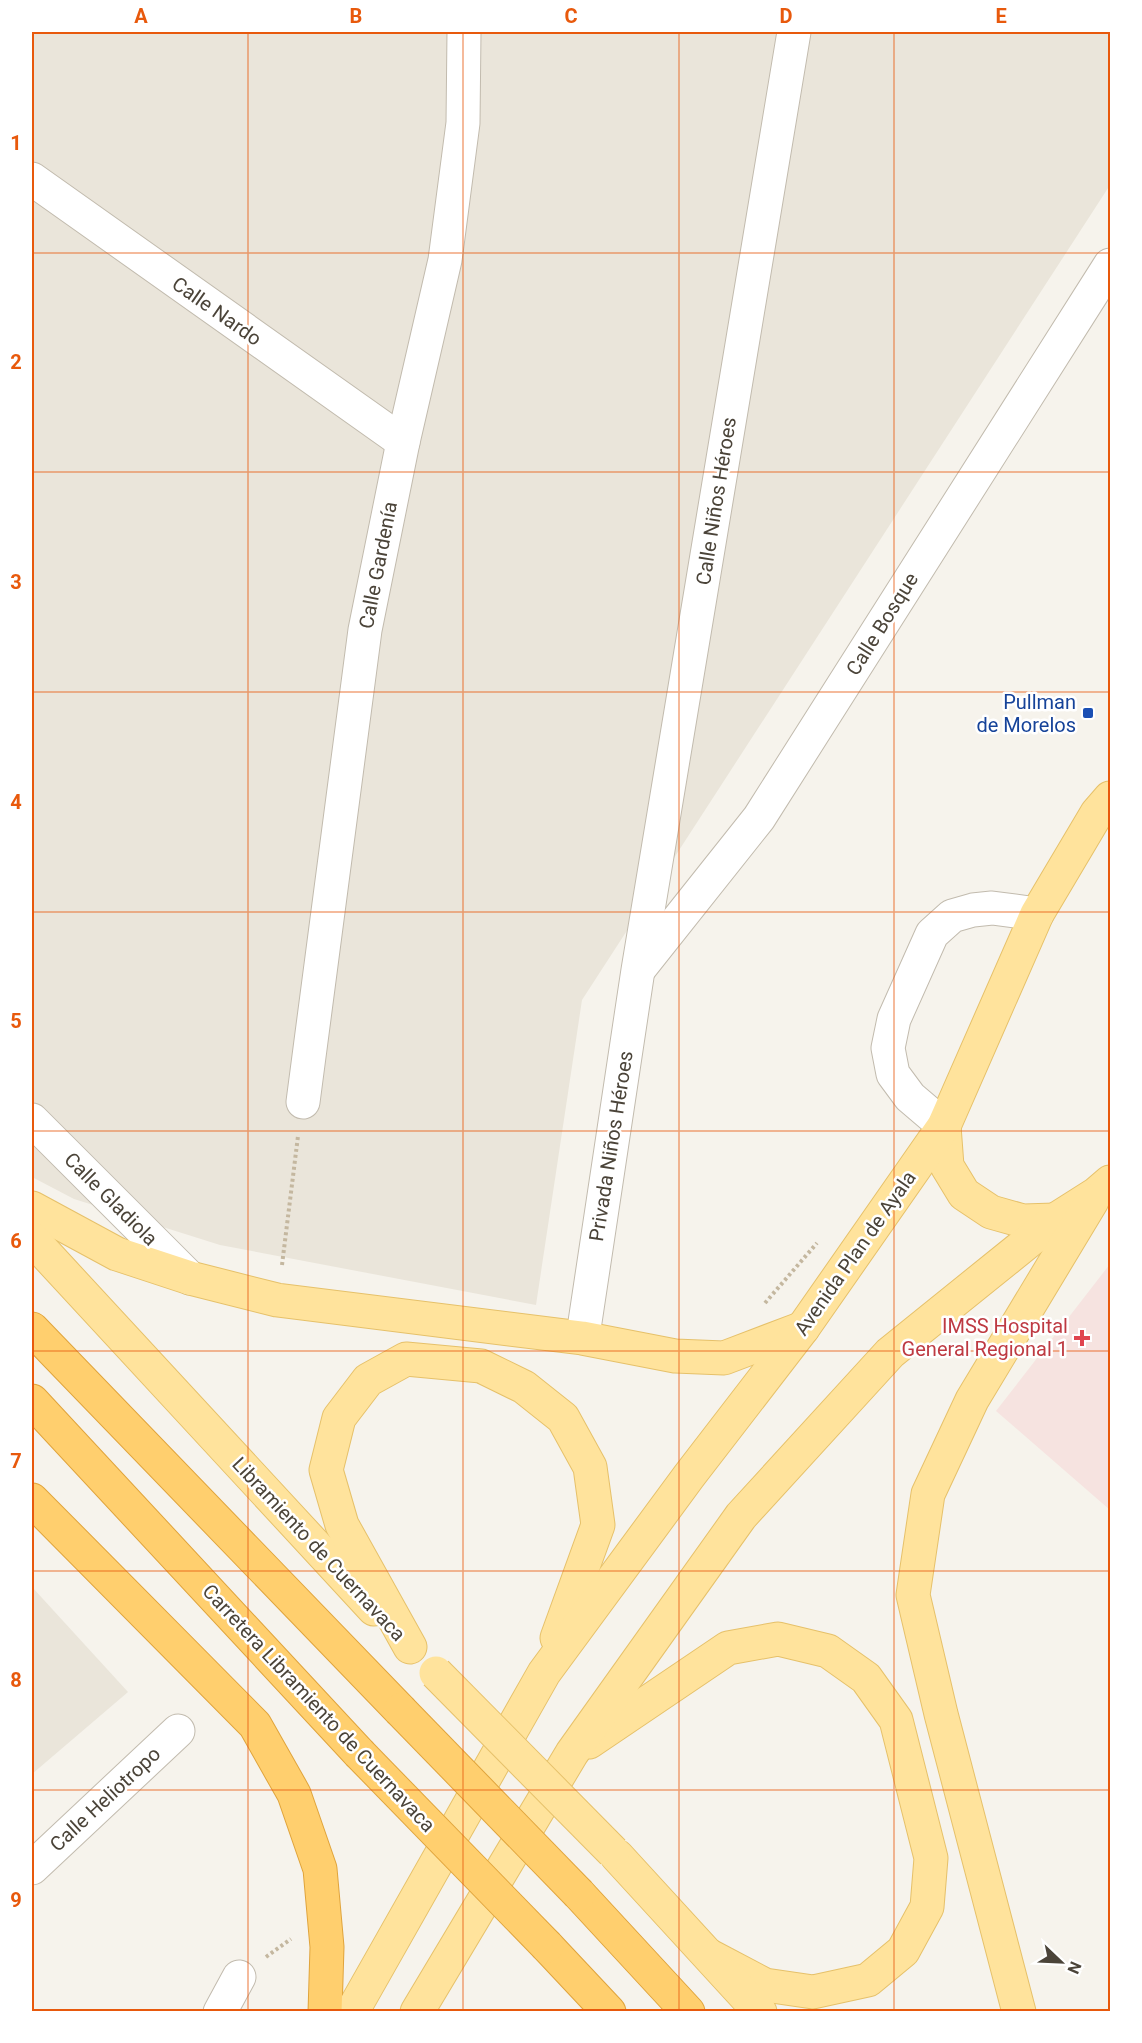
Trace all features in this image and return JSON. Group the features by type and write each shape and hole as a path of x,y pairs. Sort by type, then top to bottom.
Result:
{"highway":[{"path":"32,1329 581,1896 688,2012"},
{"name":"Carretera Libramiento de Cuernavaca","path":"32,1401 359,1753 548,1946 609,2012"},
{"path":"32,1500 255,1725 294,1794 320,1869 327,1947 325,2012"},
{"path":"548,1946 589,2012"}],"main road":[{"name":"Avenida Plan de Ayala","path":"544,1673 689,1476 803,1329 944,1126 1037,914 1097,813 1110,798"},
{"path":"944,1126 947,1166 964,1194 991,1212 1023,1221 1055,1220"},
{"path":"417,2012 572,1753 741,1516 890,1353 1055,1220 1103,1188"},
{"path":"1019,2012 941,1714 913,1595 928,1494 972,1400 1103,1188"},
{"path":"32,1208 117,1254 190,1278 277,1300 582,1338 675,1356 724,1358 803,1329"},
{"name":"Libramiento de Cuernavaca","path":"32,1239 410,1647 615,1854 760,2012"},
{"path":"352,2012 544,1673 597,1525 590,1467 563,1418 524,1387 481,1366 406,1359 368,1380 339,1418 326,1470 342,1525 410,1647"},
{"path":"572,1753 728,1648 778,1639 828,1651 866,1678 896,1720 931,1858 927,1906 903,1951 868,1980 813,1992 765,1985 710,1956"}],"street":[{"name":"Calle Gardenía","path":"303,1102 365,630 402,442 445,260 463,123 464,32"},
{"name":"Calle Niños Héroes","path":"638,970 794,32"},
{"name":"Calle Nardo","path":"32,179 402,442"},
{"name":"Calle Bosque","path":"638,970 759,818 1110,266"},
{"path":"944,1126 910,1097 892,1074 888,1048 894,1019 932,934 952,916 992,908 1037,914"},
{"name":"Privada Niños Héroes","path":"585,1322 638,970"},
{"name":"Calle Gladiola","path":"32,1120 190,1278"},
{"name":"Calle Heliotropo","path":"32,1868 178,1731"},
{"path":"220,2012 238,1977"}],"path":[{"path":"277,1300 303,1102"},
{"path":"238,1977 291,1939 327,1947"}],"shaded area":[{"path":"32,32 1110,32 1110,185 582,1000 536,1305 220,1245 74,1199 32,1177"},
{"name":"IMSS Hospital General Regional 1","path":"1110,1264 1110,1510 996,1411"},
{"path":"32,1587 128,1692 32,1774"}],"place":[{"name":"Pullman de Morelos","path":"1088,713"},
{"name":"IMSS Hospital General Regional 1","path":"1082,1338"}]}
